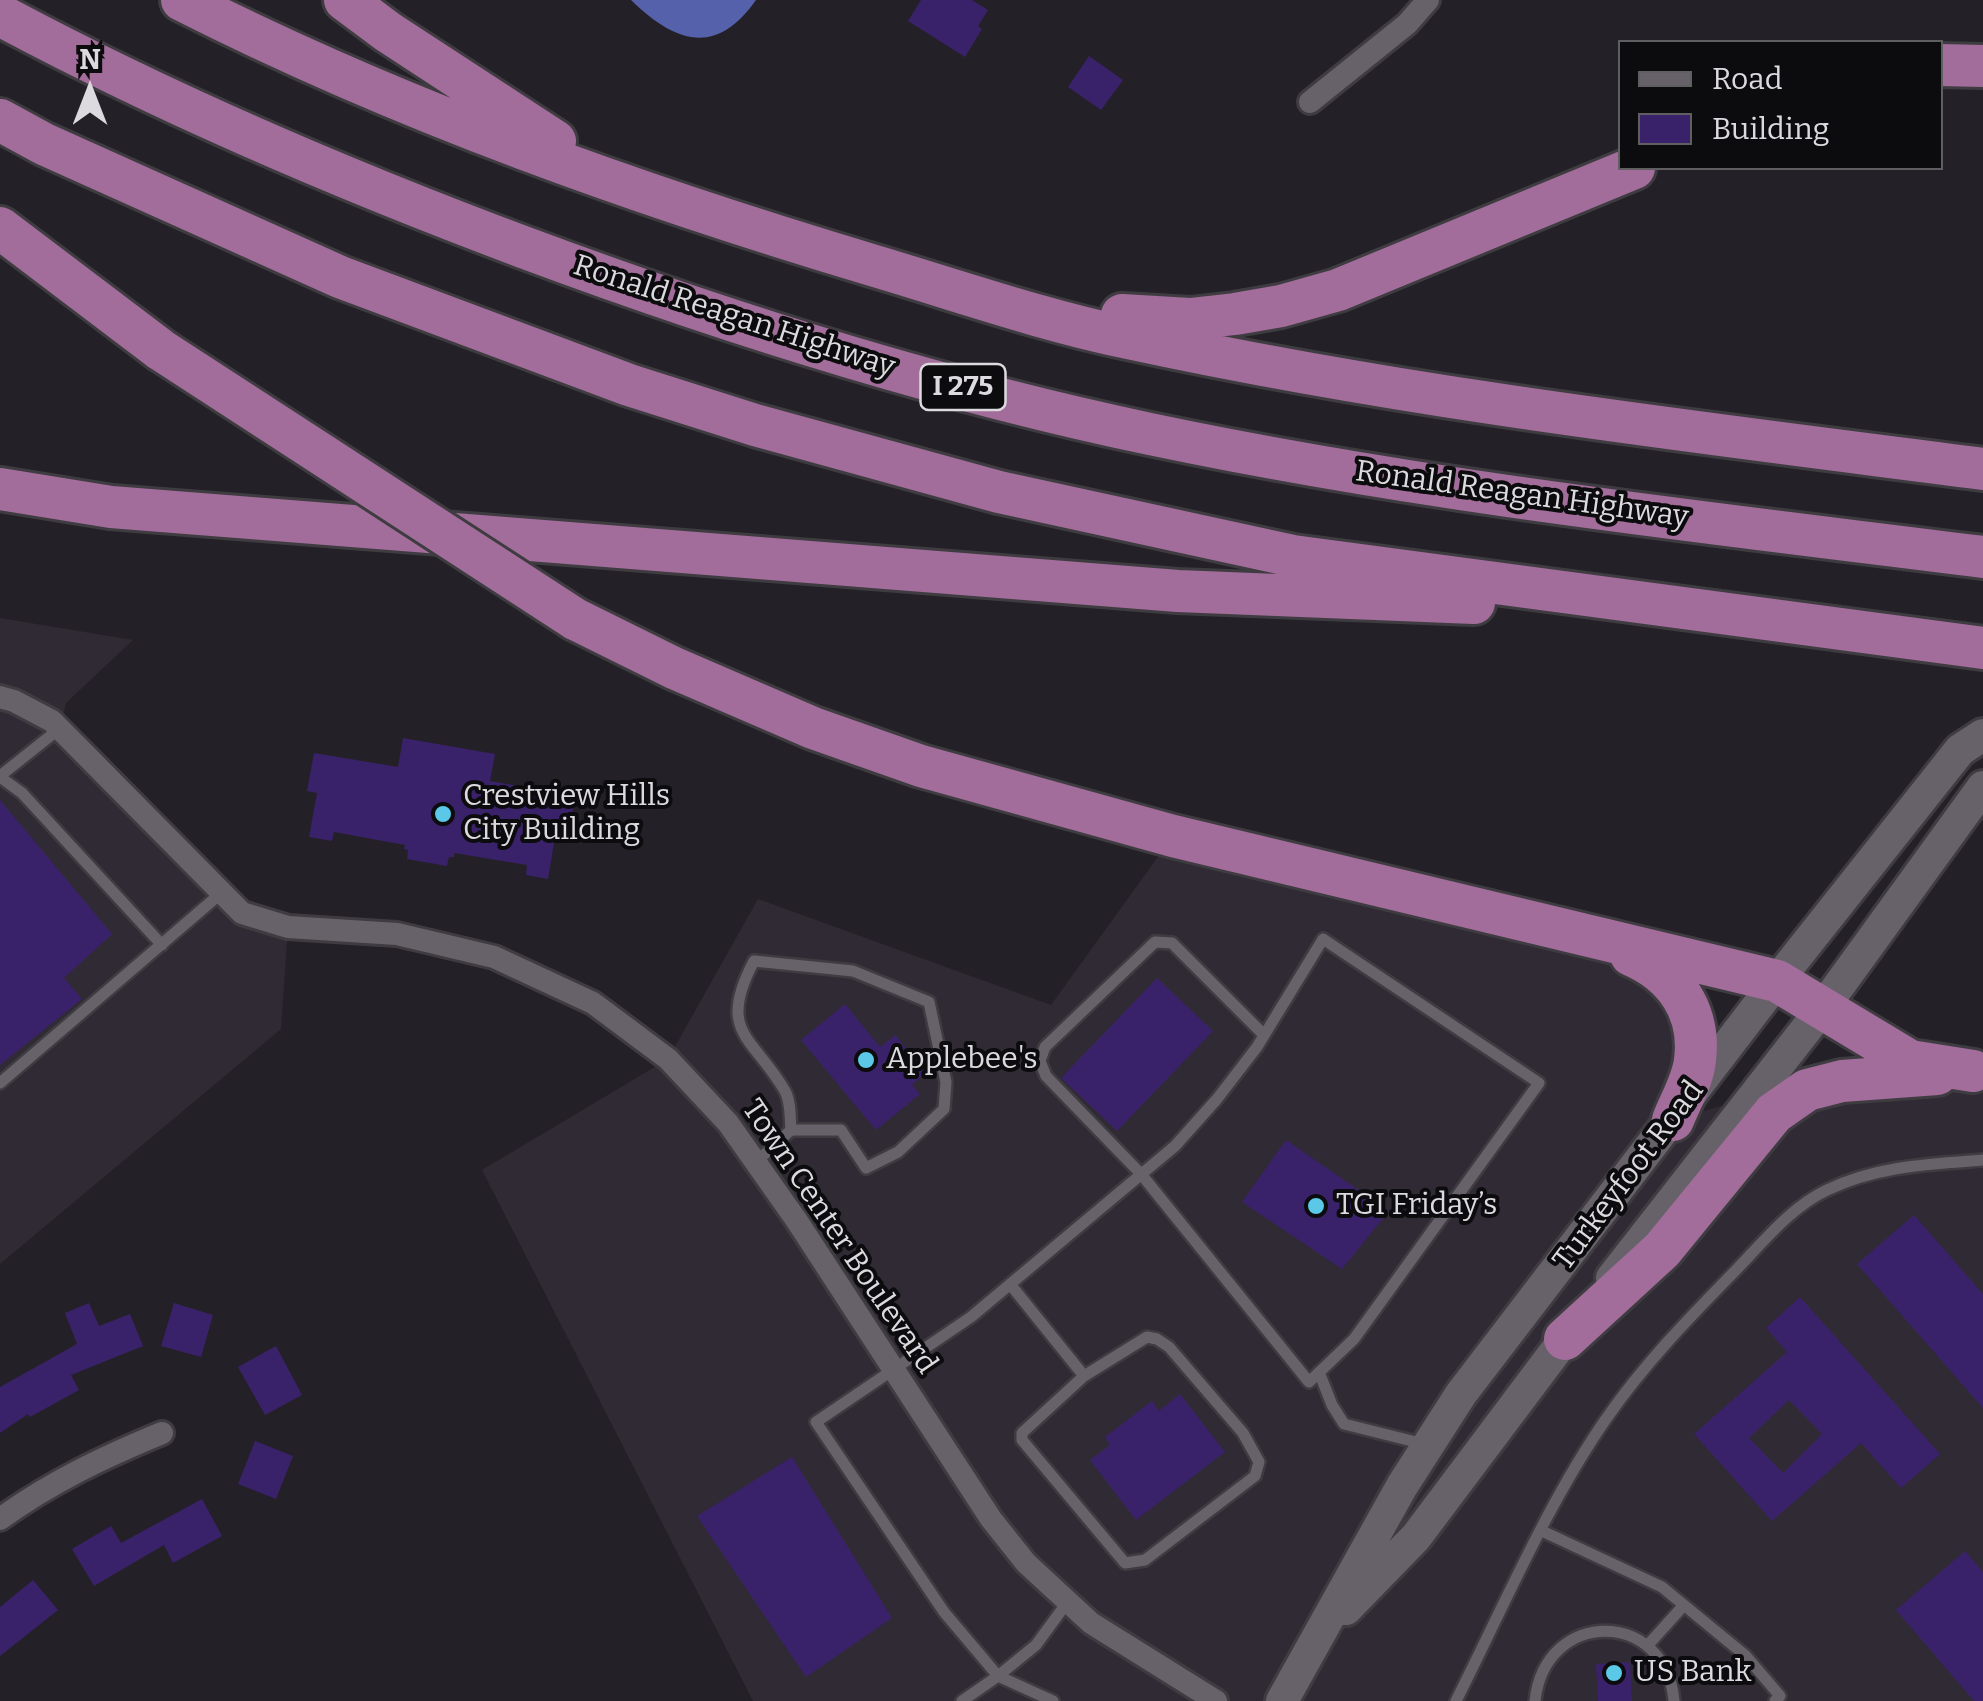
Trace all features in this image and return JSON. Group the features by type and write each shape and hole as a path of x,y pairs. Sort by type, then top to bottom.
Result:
{"highway":[{"path":"182,0 358,82 490,136 716,218 1018,310 1123,337 1348,382 1983,469"},
{"path":"345,0 462,82 623,184"},
{"name":"Ronald Reagan Highway","path":"0,15 254,139 397,200 640,290 808,345 1027,405 1151,434 1364,473 1561,504 1983,557"},
{"path":"1943,65 1983,66"},
{"path":"0,120 44,144 340,277 629,385 756,425 999,492 1293,556 1983,648"},
{"path":"1018,310 1190,319 1281,306 1338,290 1629,170"},
{"path":"0,228 161,350 575,619 674,668 813,728 921,766 1173,836 1777,980 1910,1060 1978,1070"},
{"path":"0,489 111,507 1178,590 1735,615"},
{"path":"1588,937 1645,961 1672,982 1689,1002 1695,1063 1673,1120"},
{"path":"1565,1338 1662,1250 1774,1113 1807,1090 1842,1081 1978,1070"}],"main road":[{"name":"Turkeyfoot Road","path":"1282,1701 1460,1394 1777,980 1960,750 1983,736"},
{"name":"Turkeyfoot Road","path":"1312,1644 1416,1537 1565,1338 1822,1009 1983,787"}],"street":[{"path":"1310,102 1408,24 1428,0"},
{"name":"Town Center Boulevard","path":"0,697 39,714 60,730 242,913 288,927 397,934 494,957 593,1004 668,1059 728,1122 991,1519 1026,1563 1090,1624 1216,1701"},
{"path":"0,1519 83,1466 162,1432"}],"lane":[{"path":"60,730 0,776 22,793 162,944"},
{"path":"0,1082 220,894"},
{"path":"1053,1701 998,1676 944,1612 816,1422 895,1372 1010,1284 1141,1174 1174,1146 1218,1099 1264,1035 1323,939 1540,1082 1354,1338 1309,1382 1141,1174 1046,1076 1040,1062 1045,1047 1155,942 1172,943 1264,1035"},
{"path":"756,1162 791,1130 841,1130 866,1168 898,1152 944,1109 946,1082 929,1002 853,971 754,961 740,988 739,1031 787,1094 791,1130"},
{"path":"1456,1701 1542,1531 1605,1420 1660,1347 1792,1212 1824,1191 1862,1175 1901,1166 1983,1160"},
{"path":"1010,1284 1084,1376"},
{"path":"1157,1338 1170,1347 1243,1433 1259,1462 1255,1476 1145,1560 1125,1563 1022,1440 1022,1432 1084,1376 1140,1339 1157,1338"},
{"path":"1319,1372 1344,1424 1428,1445"},
{"path":"1542,1531 1662,1586 1746,1656 1780,1696 1775,1701"},
{"path":"962,1701 1036,1646 1066,1604"},
{"path":"1648,1645 1684,1604"},
{"path":"1535,1701 1537,1681 1547,1660 1562,1644 1583,1634 1605,1630 1648,1645 1664,1662 1674,1701"}],"shaded area":[{"path":"0,618 133,640 66,703 60,730 220,894 288,927 281,1029 0,1264"},
{"path":"1173,836 1589,937 1689,1002 1674,1120 1751,1097 1983,1070 1983,1701 753,1701 482,1170 668,1059 758,899 1051,1005"}],"water":[{"path":"631,0 756,0 726,30 695,38 663,26"}],"building":[{"path":"921,0 972,0 988,10 965,57 908,21"},
{"path":"1089,56 1123,80 1101,110 1068,87"},
{"name":"Crestview Hills City Building","path":"403,738 495,754 490,781 575,796 568,839 555,837 548,879 526,875 527,865 454,853 447,866 407,859 405,845 334,832 332,841 309,837 317,793 307,791 314,753 398,767"},
{"path":"0,800 112,934 64,978 82,999 0,1065"},
{"path":"1157,978 1213,1031 1117,1131 1061,1078"},
{"name":"Applebee's","path":"845,1004 880,1047 895,1035 926,1073 912,1085 920,1094 876,1130 801,1040"},
{"name":"TGI Friday’s","path":"1286,1140 1389,1211 1342,1269 1242,1202"},
{"path":"1914,1215 1983,1294 1983,1408 1857,1264"},
{"path":"1800,1297 1940,1454 1901,1488 1861,1443 1772,1521 1694,1434 1787,1352 1766,1328","holes":["1789,1400 1822,1434 1783,1473 1749,1438"]},
{"path":"89,1303 99,1326 130,1314 143,1346 71,1375 79,1390 30,1417 28,1414 0,1433 0,1387 77,1344 65,1313"},
{"path":"174,1303 213,1315 201,1357 161,1346"},
{"path":"276,1346 302,1395 265,1415 238,1367"},
{"path":"1180,1394 1225,1452 1136,1520 1090,1460 1110,1445 1105,1437 1152,1401 1159,1411"},
{"path":"255,1441 293,1456 276,1499 238,1484"},
{"path":"792,1457 892,1618 806,1677 697,1516"},
{"path":"202,1499 222,1536 173,1563 164,1545 94,1586 72,1549 111,1526 121,1543"},
{"path":"1965,1551 1983,1572 1983,1701 1974,1701 1896,1610"},
{"path":"33,1580 58,1610 0,1656 0,1607"},
{"name":"US Bank","path":"1630,1662 1632,1701 1598,1701 1596,1664"}],"place":[{"name":"Crestview Hills City Building","path":"443,814"},
{"name":"Applebee's","path":"866,1060"},
{"name":"TGI Friday’s","path":"1316,1206"},
{"name":"US Bank","path":"1614,1673"}]}
